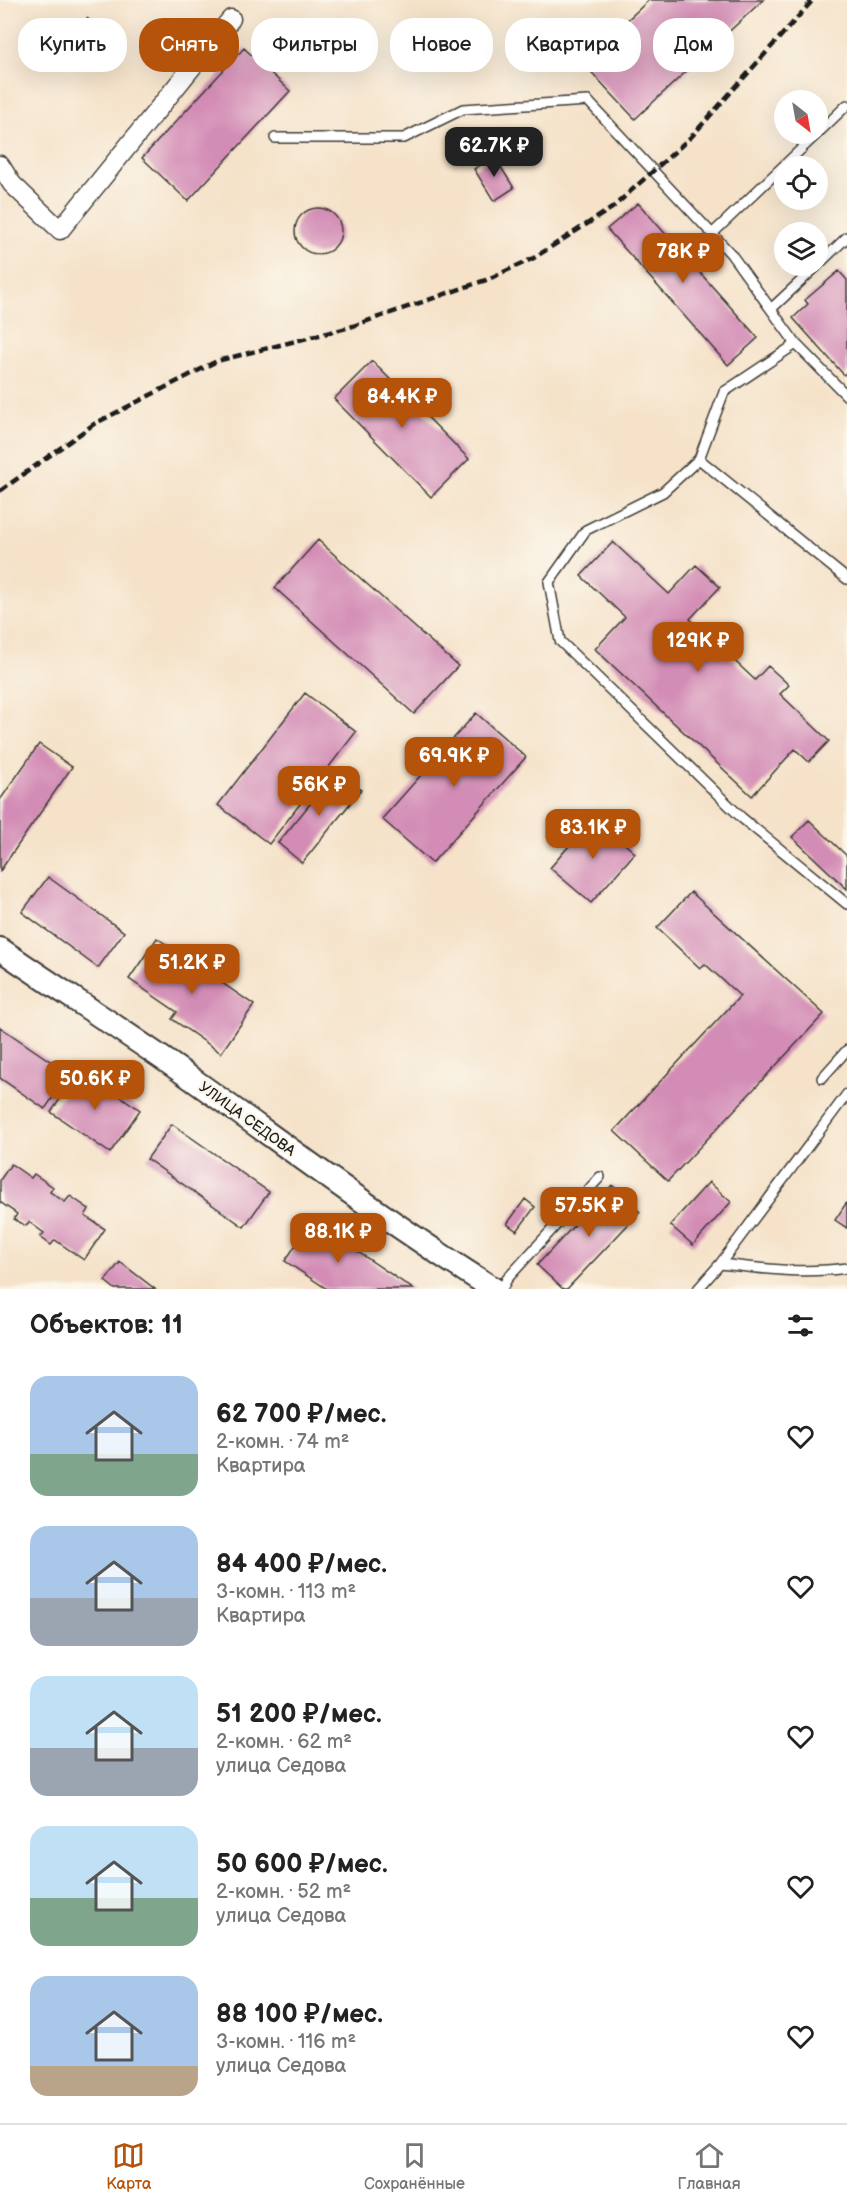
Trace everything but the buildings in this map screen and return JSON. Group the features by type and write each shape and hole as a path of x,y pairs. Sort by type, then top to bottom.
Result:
{"street":[{"path":"0,165 12,184 60,230 189,72"},
{"name":"УЛИЦА СЕДОВА","path":"0,949 190,1078 433,1251 494,1289"}],"lane":[{"path":"275,138 404,138 463,109 588,101 730,254 796,344 847,396"},
{"path":"828,123 847,105"},
{"path":"712,234 806,144"},
{"path":"828,255 847,237"},
{"path":"771,309 806,276"},
{"path":"796,344 724,392 699,459 663,492 586,530 549,582 560,641 742,818 847,904"},
{"path":"699,459 847,579"},
{"path":"822,1078 847,1050"},
{"path":"698,1289 720,1264 847,1094"},
{"path":"502,1289 507,1279 600,1177"},
{"path":"720,1264 777,1271 847,1268"}],"railway":[{"path":"0,491 94,424 217,361 347,328 486,280 532,259 612,208 692,136 813,0"}]}
